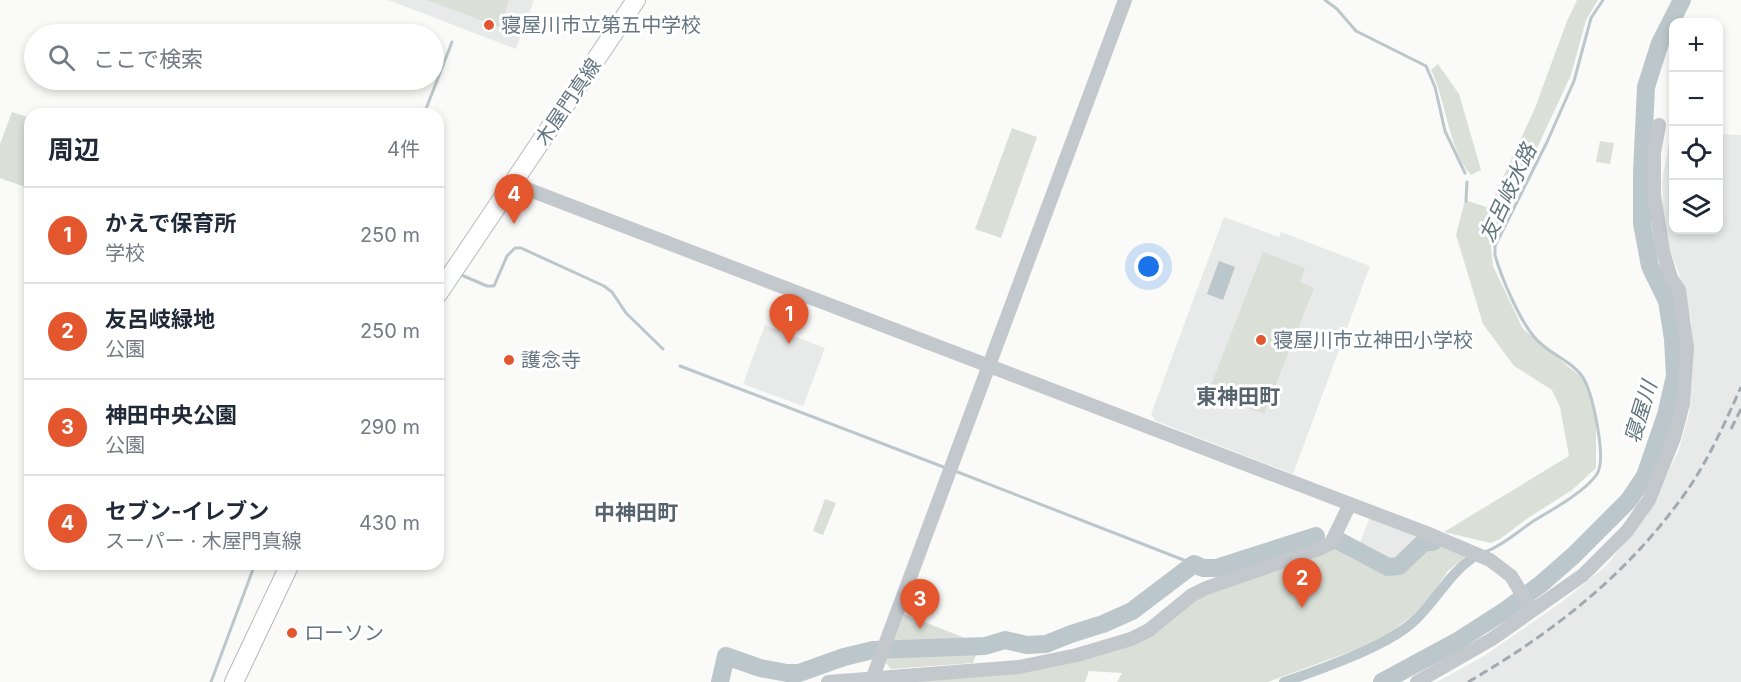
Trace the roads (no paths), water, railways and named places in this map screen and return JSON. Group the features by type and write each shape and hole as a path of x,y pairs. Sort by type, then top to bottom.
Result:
{"main road":[{"name":"木屋門真線","path":"444,285 636,0"},
{"path":"234,682 287,570"}],"street":[{"path":"873,677 1125,0"},
{"path":"1417,682 1492,639 1583,575 1627,531 1649,500 1674,438 1683,404 1687,348 1679,290 1671,278 1663,251 1654,195 1654,153 1659,125"},
{"path":"514,184 1424,532 1478,555 1511,576 1533,610"},
{"path":"828,682 1019,667 1077,655 1131,639 1149,630 1192,595 1206,588 1331,543 1350,504"}],"waterway":[{"path":"1325,0 1337,9 1356,31 1426,66 1435,87 1445,131 1465,173"},
{"name":"友呂岐水路","path":"1485,552 1505,542 1577,493 1592,480 1600,466 1598,428 1585,381 1576,369 1543,345 1531,333 1518,312 1502,275 1495,255 1495,246 1547,142 1574,81 1591,18 1603,0"},
{"name":"寝屋川","path":"1382,682 1456,642 1541,584 1573,556 1629,500 1645,476 1666,415 1675,376 1673,339 1667,301 1650,266 1642,223 1646,87 1660,43 1682,0"},
{"path":"444,63 452,42"},
{"path":"426,108 433,90"},
{"path":"1466,201 1467,182"},
{"path":"459,274 487,286 494,286 507,256 515,248 521,248 604,286 612,292 626,313 663,349"},
{"path":"680,366 946,468"},
{"path":"955,471 1194,564"},
{"path":"720,682 726,656 760,668 799,673 844,657 873,650 985,646 1005,640 1027,645 1046,644 1132,611 1194,564 1203,568 1216,568 1316,536"},
{"path":"1339,541 1388,567 1399,566 1424,542 1433,542"},
{"path":"1284,682 1351,657 1400,632 1420,615 1455,573 1471,559"},
{"path":"211,682 253,570"}],"railway":[{"path":"1468,682 1555,625 1608,581 1633,556 1656,531 1697,476 1741,387"},
{"path":"1731,429 1741,409"}],"place":[{"name":"寝屋川市立第五中学校","path":"489,25"},
{"name":"セブン-イレブン","path":"514,224"},
{"name":"寝屋川市立神田小学校","path":"1261,340"},
{"name":"かえで保育所","path":"789,344"},
{"name":"護念寺","path":"509,360"},
{"name":"友呂岐緑地","path":"1302,608"},
{"name":"神田中央公園","path":"920,629"},
{"name":"ローソン","path":"292,633"}],"district":[{"name":"東神田町","path":"1238,397"},
{"name":"中神田町","path":"636,513"}]}
